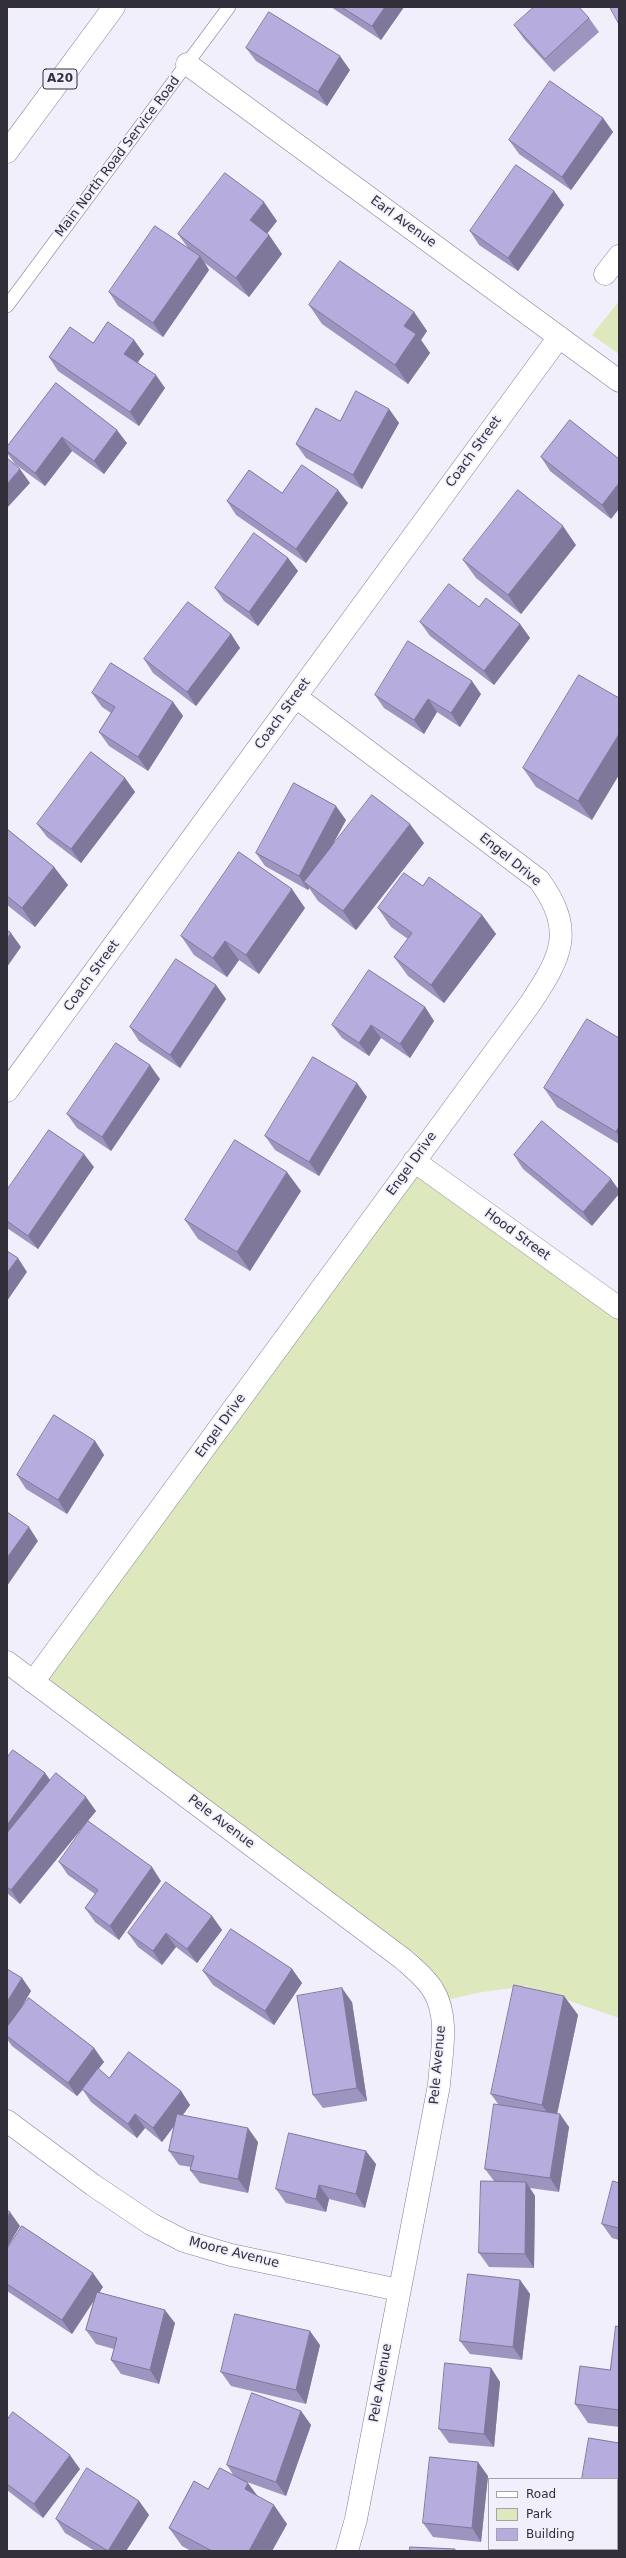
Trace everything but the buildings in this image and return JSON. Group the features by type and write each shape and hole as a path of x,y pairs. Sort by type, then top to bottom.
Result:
{"main road":[{"name":"A20","path":"7,152 114,7"},
{"name":"Earl Avenue","path":"187,64 619,381"},
{"path":"605,274 619,256"},
{"name":"Coach Street","path":"7,1091 559,337"},
{"name":"Engel Drive","path":"33,1682 548,977 556,963 561,934 561,923 553,900 539,880 296,696"},
{"name":"Hood Street","path":"414,1161 619,1308"},
{"name":"Pele Avenue","path":"7,1662 403,1959 433,1989 439,2002 443,2022 439,2085 356,2519 347,2551"},
{"name":"Moore Avenue","path":"7,2121 93,2185 151,2224 184,2241 231,2255 399,2290"}],"lane":[{"name":"Main North Road Service Road","path":"7,306 229,7"}],"green space":[{"path":"619,301 619,354 592,335"},
{"path":"414,1161 619,1308 619,2018 526,1986 476,1993 439,2002 433,1989 33,1682"}]}
